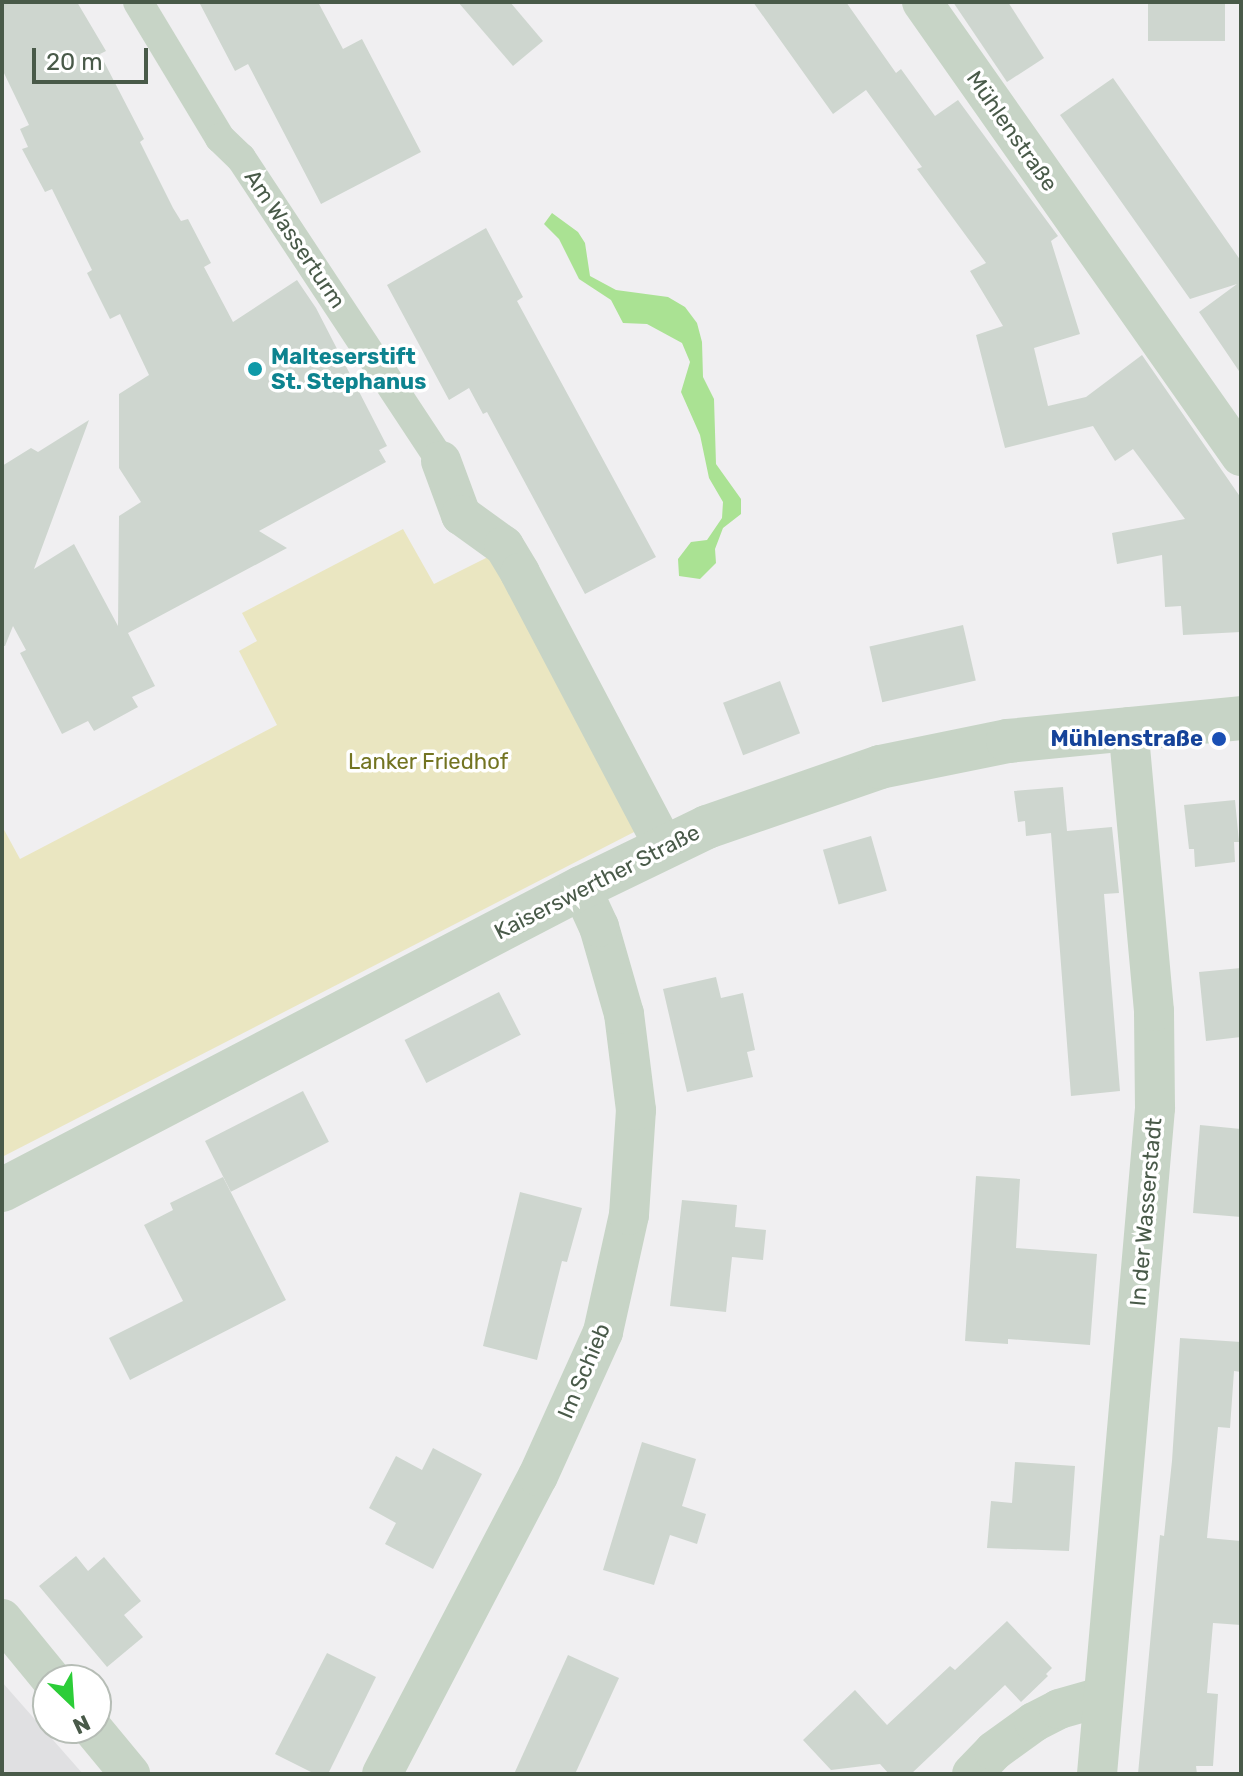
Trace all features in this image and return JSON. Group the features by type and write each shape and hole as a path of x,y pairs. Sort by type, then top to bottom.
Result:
{"street":[{"name":"Am Wasserturm","path":"138,2 220,138 241,158 441,461 461,515 504,546 664,846"},
{"name":"Mühlenstraße","path":"922,2 1241,456"},
{"name":"Kaiserswerther Straße","path":"2,1190 581,888 707,827 880,767 1008,741 1241,718"},
{"name":"In der Wasserstadt","path":"1097,1774 1101,1697 1155,1108 1154,1011 1128,727"},
{"name":"Im Schieb","path":"382,1774 538,1476 607,1317 629,1215 636,1110 624,1014 599,927 581,888"},
{"path":"2,1619 39,1664"},
{"path":"972,1774 994,1751 1034,1722 1059,1709 1101,1697"},
{"path":"105,1744 130,1774"}],"shaded area":[{"path":"552,213 578,232 585,243 590,276 616,290 668,297 685,307 697,323 702,342 703,377 714,399 716,464 741,499 741,514 723,528 715,549 716,563 700,579 679,576 678,559 691,542 707,540 722,518 723,502 709,478 700,435 681,392 690,362 682,343 647,324 623,323 611,300 579,279 559,239 544,224"},
{"path":"2,1682 32,1716 32,1744 57,1744 83,1774 2,1774"}],"green space":[{"name":"Lanker Friedhof","path":"403,529 434,584 492,555 638,830 2,1157 2,826 20,859 277,725 239,651 257,641 242,613"}],"building":[{"name":"Malteserstift St. Stephanus","path":"2,2 77,2 106,51 100,54 144,139 140,142 173,208 181,221 188,219 211,263 204,267 233,322 297,280 316,308 387,446 379,450 386,462 259,531 287,548 128,633 155,686 132,697 138,707 94,731 88,721 62,734 20,653 26,650 13,626 5,646 2,646 2,466 31,448 38,452 89,420 34,569 74,544 118,626 119,516 141,502 119,468 119,394 149,375 120,314 110,319 87,273 92,270 52,189 45,192 22,149 28,147 20,129 29,125 2,69"},
{"path":"199,2 318,2 343,49 362,39 421,152 321,204 248,64 235,71"},
{"path":"458,2 510,2 543,41 513,66"},
{"path":"753,2 846,2 896,73 901,69 935,116 958,100 1058,236 1051,241 1080,334 1034,348 1048,406 1086,397 1142,355 1241,498 1241,632 1183,635 1181,606 1165,607 1162,555 1117,564 1112,533 1185,519 1133,449 1115,461 1093,426 1005,448 976,335 1003,326 970,271 986,263 917,169 922,167 866,90 833,114"},
{"path":"953,2 1008,2 1044,58 1007,82"},
{"path":"1148,2 1225,2 1225,41 1148,41"},
{"path":"1113,78 1241,261 1241,374 1199,312 1237,284 1190,299 1060,115"},
{"path":"486,228 523,297 517,301 656,557 585,594 487,412 483,414 469,388 449,400 387,285"},
{"path":"963,625 976,681 882,702 869,647"},
{"path":"780,681 800,733 743,755 723,703"},
{"path":"1063,787 1067,831 1112,827 1119,893 1104,894 1120,1091 1071,1096 1051,833 1026,836 1025,821 1018,822 1014,791"},
{"path":"1235,800 1239,842 1234,842 1235,862 1195,867 1194,849 1189,849 1184,805"},
{"path":"871,836 887,891 839,905 823,850"},
{"path":"1241,968 1241,1037 1206,1041 1199,972"},
{"path":"716,977 721,998 743,993 755,1050 747,1052 753,1077 687,1092 663,989"},
{"path":"499,992 521,1035 426,1083 405,1040"},
{"path":"303,1091 329,1142 231,1192 205,1141"},
{"path":"1200,1125 1241,1129 1241,1217 1193,1213"},
{"path":"976,1176 1020,1179 1016,1248 1097,1254 1090,1345 1008,1339 1008,1344 965,1341"},
{"path":"223,1177 286,1300 130,1380 109,1338 183,1301 144,1225 173,1210 170,1203"},
{"path":"520,1192 582,1208 567,1262 562,1261 537,1360 483,1346"},
{"path":"682,1200 737,1205 735,1227 766,1230 763,1260 732,1257 726,1312 670,1306"},
{"path":"1180,1338 1241,1342 1241,1372 1234,1371 1230,1428 1218,1427 1207,1538 1241,1541 1241,1625 1213,1623 1207,1693 1218,1694 1213,1766 1196,1766 1197,1774 1138,1774 1160,1535 1164,1536 1172,1461"},
{"path":"642,1442 696,1459 682,1506 706,1514 697,1544 670,1535 654,1585 603,1570"},
{"path":"433,1448 482,1474 433,1569 385,1544 396,1523 369,1508 396,1456 422,1470"},
{"path":"1015,1462 1075,1466 1069,1551 987,1548 991,1501 1012,1503"},
{"path":"76,1556 88,1571 104,1557 141,1601 124,1615 143,1637 111,1664 104,1664 39,1586"},
{"path":"1007,1621 1052,1668 1046,1674 1048,1676 1021,1702 1005,1685 911,1774 889,1774 880,1764 831,1770 803,1740 855,1690 887,1725 950,1666 955,1670"},
{"path":"327,1653 376,1677 328,1774 315,1774 275,1754"},
{"path":"568,1655 619,1678 575,1774 514,1774"}],"place":[{"name":"Malteserstift St. Stephanus","path":"255,369"},
{"name":"Mühlenstraße","path":"1219,739"}]}
